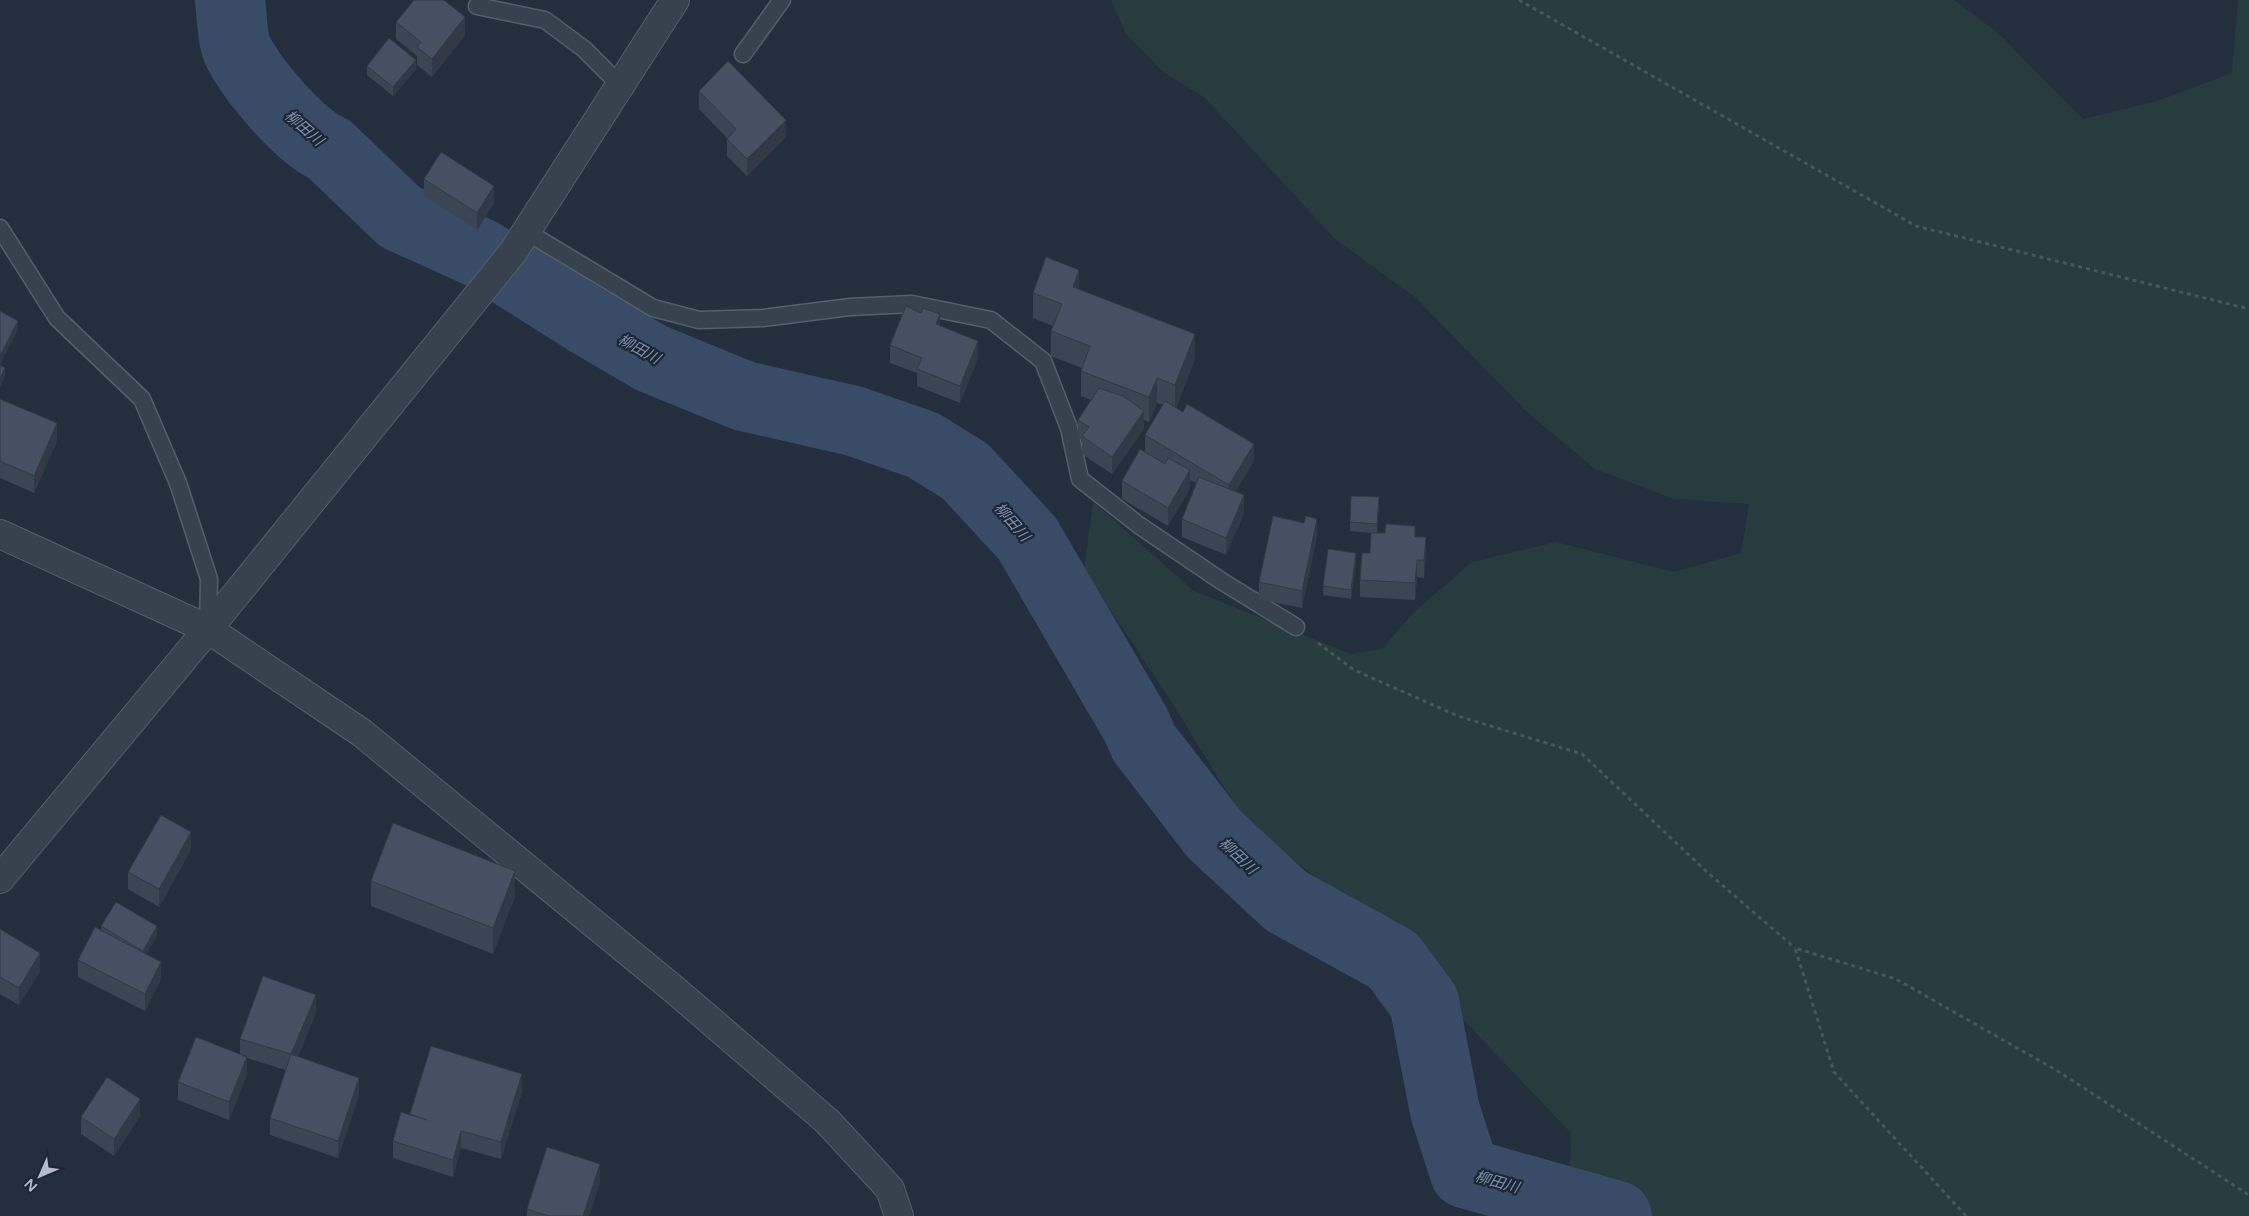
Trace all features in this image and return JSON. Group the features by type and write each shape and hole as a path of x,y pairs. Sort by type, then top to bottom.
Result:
{"street":[{"path":"0,879 208,629 473,303 520,242 675,0"},
{"path":"0,534 208,629 362,733 676,991 827,1121 890,1189 899,1216"}],"lane":[{"path":"743,54 782,0"},
{"path":"477,6 545,20 584,49 620,85"},
{"path":"0,228 57,318 142,399 178,484 209,578 208,629"},
{"path":"520,242 653,308 699,320 763,318 850,307 912,304 991,320 1043,360 1069,428 1080,479 1140,526 1296,627"}],"path":[{"path":"1519,0 1916,226 2249,309"},
{"path":"1296,627 1354,670 1458,716 1582,754 1707,872 1795,948 1896,979 2056,1070 2249,1194"},
{"path":"1795,948 1834,1072 1966,1216"}],"green space":[{"path":"1111,0 1954,0 1998,33 2083,119 2157,101 2232,73 2238,0 2249,0 2249,1216 1568,1216 1571,1133 1361,912 1246,823 1176,709 1084,570 1093,502 1194,591 1351,654 1382,649 1412,614 1472,562 1556,542 1674,572 1741,553 1749,504 1674,499 1595,469 1526,411 1416,298 1334,238 1205,98 1162,71 1126,34"}],"building":[{"path":"414,0 444,0 465,17 432,59 417,47 421,42 396,22"},
{"path":"389,38 416,60 393,87 367,66"},
{"path":"728,61 786,120 747,159 727,139 736,129 699,91"},
{"path":"441,152 494,186 477,213 424,179"},
{"path":"1046,257 1079,270 1073,287 1195,334 1175,385 1157,378 1149,397 1081,371 1090,346 1051,331 1062,304 1033,293"},
{"path":"906,306 921,313 923,308 940,314 936,324 978,341 960,386 917,369 922,358 890,345"},
{"path":"0,311 18,321 0,356"},
{"path":"0,365 5,368 0,379"},
{"path":"1099,388 1123,396 1144,411 1112,457 1082,436 1089,427 1078,420"},
{"path":"0,399 57,423 34,476 0,461"},
{"path":"1165,401 1183,412 1187,404 1254,444 1229,485 1145,435"},
{"path":"1140,449 1165,464 1168,458 1190,470 1168,508 1122,481"},
{"path":"1199,477 1244,495 1226,538 1182,519"},
{"path":"1351,496 1379,497 1377,524 1350,522"},
{"path":"1273,516 1304,523 1306,516 1317,519 1302,591 1259,582"},
{"path":"1386,524 1415,526 1415,537 1426,537 1424,560 1417,560 1415,583 1360,580 1362,553 1370,553 1371,533 1385,533"},
{"path":"1328,549 1356,553 1351,590 1323,586"},
{"path":"161,815 191,832 159,889 128,872"},
{"path":"393,823 515,871 493,928 371,881"},
{"path":"116,902 157,926 143,951 101,926"},
{"path":"95,927 161,962 145,994 78,960"},
{"path":"0,929 40,953 19,988 0,977"},
{"path":"263,976 316,995 291,1054 240,1039"},
{"path":"196,1037 247,1057 229,1102 178,1082"},
{"path":"431,1046 522,1074 501,1142 461,1131 453,1160 393,1141 401,1112 427,1120 410,1114"},
{"path":"291,1054 359,1078 338,1141 270,1118"},
{"path":"107,1077 140,1099 114,1139 81,1117"},
{"path":"547,1147 600,1164 583,1216 549,1216 527,1209"}],"waterway":[{"name":"柳田川","path":"230,0 235,44 253,76 277,106 304,133 329,149 400,217 482,254 586,320 651,358 744,396 854,421 923,445 965,471 1027,538 1136,725 1144,743 1214,834 1286,901 1393,960 1424,1002 1445,1111 1465,1173 1617,1216"}]}
